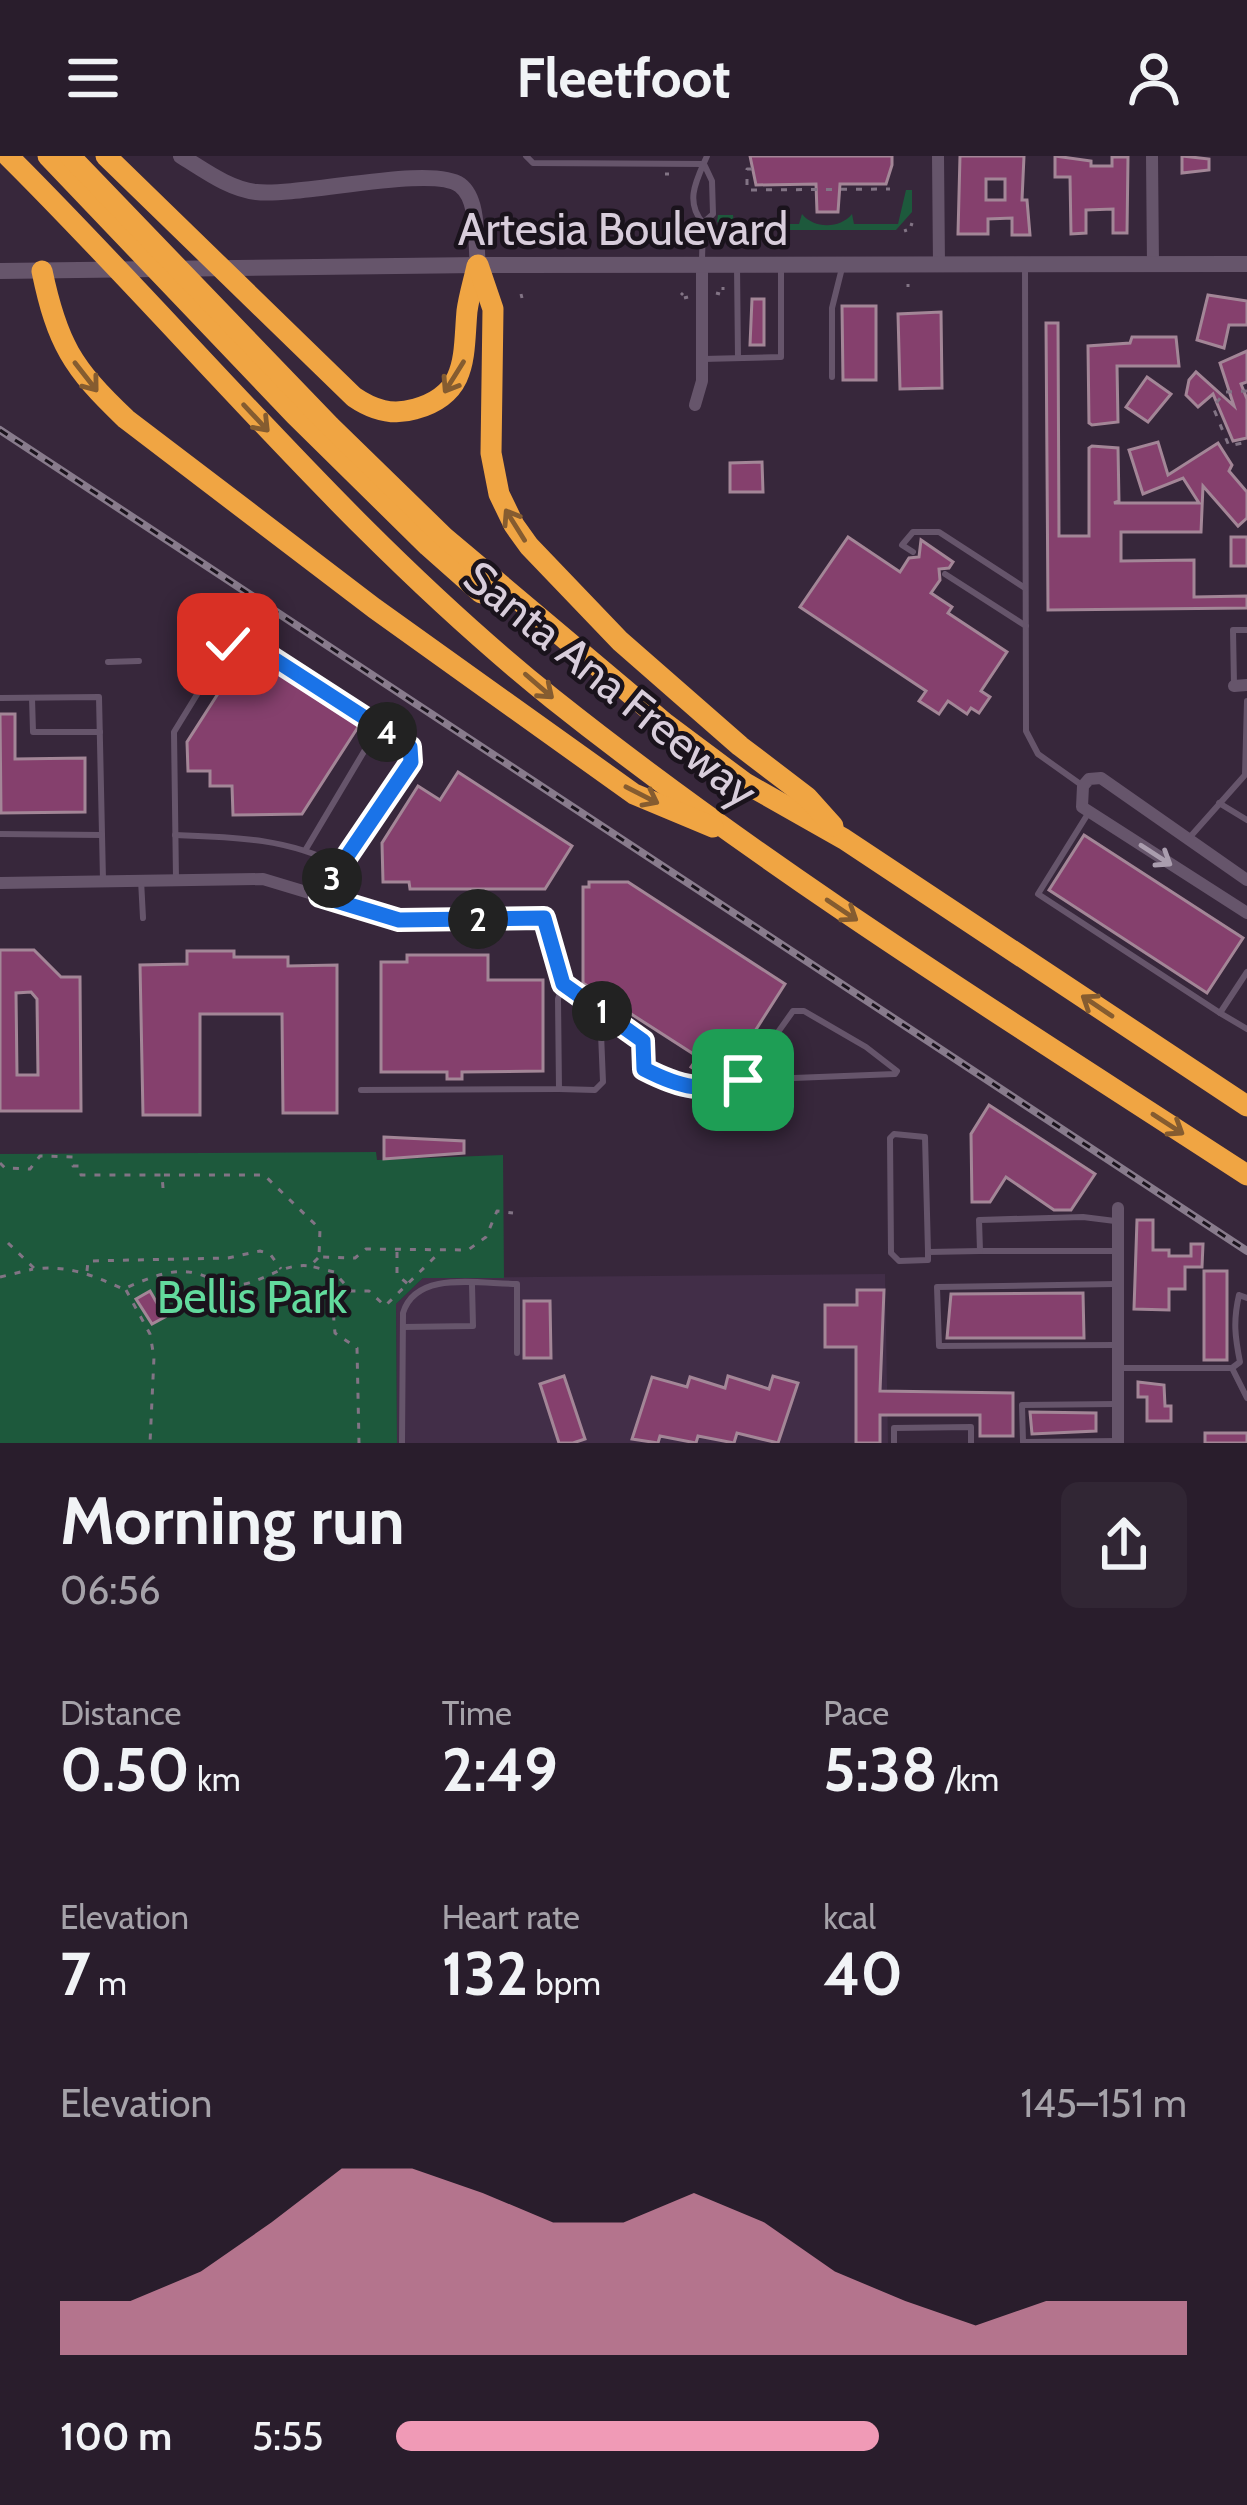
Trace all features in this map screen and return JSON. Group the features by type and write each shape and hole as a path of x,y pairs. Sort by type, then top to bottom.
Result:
{"highway":[{"name":"Santa Ana Freeway","path":"8,156 393,556 552,698 838,908 1247,1175"},
{"path":"48,156 125,222"},
{"name":"Santa Ana Freeway","path":"70,156 217,320 509,595 746,783 844,838 1241,1101"},
{"path":"106,156 367,405 392,413 431,404 462,370 467,310 478,265"},
{"path":"478,265 493,309 490,453 499,494 514,525 620,641 740,746 807,797 844,838"},
{"path":"42,271 54,326 72,359 95,390 126,419 374,608 634,794 747,842"}],"main road":[{"path":"181,156 226,182 262,193 401,180 459,184 471,198 478,265"},
{"name":"Artesia Boulevard","path":"0,271 478,265 1247,265"}],"street":[{"path":"938,156 939,265"},
{"path":"1152,156 1153,265"},
{"path":"695,405 702,381 702,265"},
{"path":"1247,880 1101,778 1089,779 1083,786 1082,807 1247,913"},
{"path":"0,883 263,879 399,920 544,918"},
{"path":"1118,1215 1118,1442"}],"lane":[{"path":"526,156 532,163 706,160"},
{"path":"702,265 703,223 694,212 694,182 706,160"},
{"path":"703,223 713,214 706,160"},
{"path":"737,265 738,358"},
{"path":"702,359 781,357 781,265"},
{"path":"832,377 832,308 843,265"},
{"path":"1025,265 1026,731 1038,754 1083,786"},
{"path":"913,552 902,544 913,532 939,532 1025,588"},
{"path":"945,574 1026,626"},
{"path":"1240,685 1233,630 1247,630"},
{"path":"176,879 174,732 228,644 246,641 410,747 411,762 320,896"},
{"path":"107,662 139,661"},
{"path":"0,698 99,697 103,880"},
{"path":"32,698 33,732 100,732"},
{"path":"1187,839 1243,783 1247,701"},
{"path":"306,849 378,727"},
{"path":"1219,803 1247,820"},
{"path":"1089,812 1038,894 1247,1029"},
{"path":"0,835 102,835"},
{"path":"176,835 234,837 306,849 340,866"},
{"path":"141,879 143,918"},
{"path":"544,918 563,984 558,1000 559,1089"},
{"path":"1220,1012 1247,972"},
{"path":"563,984 643,1041 644,1069 680,1087 897,1071 820,1019 793,1011 743,1080"},
{"path":"361,1090 595,1090 603,1082 600,1010"},
{"path":"894,1134 926,1137 928,1252 928,1260 920,1262 899,1261 891,1253 890,1138 894,1134"},
{"path":"980,1251 980,1220 1118,1215"},
{"path":"928,1252 1118,1251"},
{"path":"403,1327 473,1326 472,1284"},
{"path":"402,1443 403,1327 408,1297 425,1285 517,1284 517,1353"},
{"path":"1118,1284 938,1288 939,1346 1118,1345"},
{"path":"1118,1368 1232,1368 1240,1362 1232,1324 1239,1295 1247,1298"},
{"path":"1232,1368 1247,1398"},
{"path":"1118,1404 1022,1405 1022,1442 1118,1442"},
{"path":"894,1443 895,1428 952,1427 970,1427 971,1443"}],"path":[{"path":"752,169 747,169 747,190 890,188"},
{"path":"1247,391 1226,392 1213,406 1229,446 1247,442"},
{"path":"0,1163 5,1168 30,1168 40,1156 74,1157 81,1175 263,1175 320,1229 319,1257 310,1266"},
{"path":"162,1175 163,1188"},
{"path":"319,1257 355,1258 366,1249 468,1250 485,1237 497,1211 513,1213"},
{"path":"8,1243 35,1269"},
{"path":"397,1250 397,1275 408,1284"},
{"path":"87,1273 88,1261 227,1258 260,1251 270,1254 281,1269"},
{"path":"359,1443 357,1348 335,1333 333,1310 338,1298 351,1291 369,1291 385,1306 441,1251"},
{"path":"158,1259 158,1275"},
{"path":"189,1259 189,1272"},
{"path":"125,1288 158,1275 189,1272 223,1284 243,1285 293,1264 334,1273 351,1291"},
{"path":"0,1277 59,1266 125,1288 150,1334 154,1357 150,1443"}],"shaded area":[{"path":"885,1274 888,1443 397,1443 396,1304 423,1278"}],"green space":[{"path":"906,190 912,190 912,212 896,230 732,230 717,222 718,215 733,215 734,224 799,224 802,214 827,225 852,214 854,224 898,224"},
{"name":"Bellis Park","path":"376,1152 377,1160 503,1155 504,1278 423,1278 396,1304 397,1443 0,1443 0,1154"}],"building":[{"path":"750,156 892,156 892,165 886,184 840,184 838,212 817,212 816,184 756,185"},
{"path":"960,156 1024,156 1022,200 1027,200 1030,235 1012,235 1012,218 988,219 988,234 958,234","holes":["986,179 1005,179 1005,200 986,200"]},
{"path":"1055,156 1091,161 1091,166 1112,166 1112,157 1128,157 1127,233 1113,233 1113,209 1086,210 1086,233 1071,234 1070,177 1055,177"},
{"path":"1182,156 1209,159 1209,170 1182,173"},
{"path":"1208,295 1247,301 1247,325 1229,325 1224,348 1197,340"},
{"path":"752,299 764,299 764,345 750,345"},
{"path":"842,306 876,306 876,380 843,380"},
{"path":"941,312 942,388 900,389 898,314"},
{"path":"1046,323 1058,323 1059,536 1089,536 1092,446 1118,448 1119,501 1114,503 1199,503 1183,478 1143,494 1129,450 1158,442 1168,475 1218,443 1232,465 1229,471 1247,492 1247,518 1238,526 1203,486 1201,532 1121,532 1121,561 1194,560 1194,597 1247,596 1247,608 1048,610"},
{"path":"1132,337 1176,337 1179,366 1117,366 1118,422 1092,425 1088,346 1130,343"},
{"path":"1247,351 1247,382 1241,384 1247,399 1247,438 1233,441 1213,394 1198,407 1186,395 1196,372 1234,406 1220,363"},
{"path":"1147,377 1171,394 1148,422 1126,407"},
{"path":"762,462 763,492 730,492 730,463"},
{"path":"848,537 900,572 909,558 919,557 921,540 953,562 939,569 940,580 931,593 952,607 948,613 1007,652 981,691 990,697 979,713 971,708 967,714 948,701 939,714 919,701 926,691 800,607"},
{"path":"1231,537 1247,537 1247,566 1231,566"},
{"path":"246,650 360,724 302,814 233,815 232,786 210,786 210,771 188,771 187,742"},
{"path":"0,714 15,714 15,759 85,758 85,812 1,813"},
{"path":"458,772 572,846 545,889 410,889 409,882 383,882 382,843 418,786 440,800"},
{"path":"1084,835 1243,938 1207,993 1049,890"},
{"path":"589,882 628,882 785,984 734,1064 711,1065 704,1075 691,1067 698,1057 583,983 583,887 589,887"},
{"path":"0,950 34,950 61,977 80,977 81,1111 0,1111","holes":["31,992 37,999 38,1075 17,1075 16,993"]},
{"path":"187,951 288,957 288,966 337,965 337,1113 283,1113 282,1014 200,1014 200,1115 143,1115 140,965 187,964"},
{"path":"407,955 488,955 488,980 543,980 543,1071 462,1072 462,1079 447,1079 447,1072 381,1072 381,962 407,962"},
{"path":"989,1105 1095,1174 1071,1210 1054,1210 1006,1177 990,1202 972,1202 971,1134"},
{"path":"384,1137 464,1141 464,1153 384,1159"},
{"path":"1137,1220 1153,1220 1153,1250 1169,1250 1169,1256 1191,1256 1191,1244 1203,1244 1202,1267 1185,1267 1185,1289 1169,1289 1169,1310 1134,1309"},
{"path":"1204,1271 1227,1271 1227,1360 1204,1360"},
{"path":"857,1290 884,1290 880,1391 1013,1393 1013,1436 980,1436 980,1415 880,1415 880,1443 856,1443 856,1347 825,1347 825,1305 857,1305"},
{"path":"150,1291 165,1317 152,1324 136,1299"},
{"path":"1083,1293 1084,1338 947,1338 951,1294"},
{"path":"524,1301 550,1301 551,1358 524,1358"},
{"path":"564,1376 585,1439 573,1443 559,1443 540,1384"},
{"path":"728,1376 769,1389 773,1376 798,1383 778,1443 737,1433 734,1443 698,1436 696,1443 660,1436 658,1443 632,1439 652,1377 687,1387 690,1377 725,1388"},
{"path":"1138,1382 1164,1385 1171,1421 1147,1421 1147,1397 1138,1397"},
{"path":"1030,1412 1096,1413 1096,1431 1032,1434"},
{"path":"1205,1433 1247,1433 1247,1443 1205,1443"}],"railway":[{"path":"0,430 1247,1251"}],"route":[{"path":"228,644 246,641 410,747 411,762 320,896 399,920 544,918 563,984 643,1041 644,1069 680,1087 724,1086 743,1080"}]}
